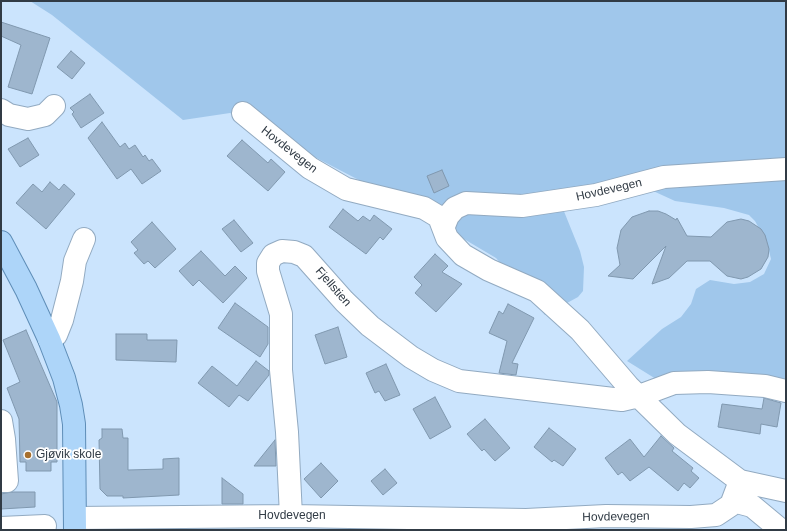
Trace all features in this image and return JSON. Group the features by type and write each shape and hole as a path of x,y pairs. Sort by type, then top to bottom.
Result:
{"main road":[{"path":"1,242 26,289 49,339 64,378 74,424 75,524"}],"street":[{"path":"1,110 9,115 28,119 45,115 54,106"},
{"name":"Hovdevegen","path":"75,524 291,516 526,520 606,516 691,517 716,515 731,505 737,491 628,386 580,330 537,291 488,270 463,255 447,238 444,226 439,217 424,208 346,189 310,168 243,113"},
{"name":"Hovdevegen","path":"444,226 448,216 455,208 466,203 478,202 522,206 596,195 664,176 786,169"},
{"path":"49,339 56,335 62,320 72,281 75,261 84,239"},
{"name":"Fjellstien","path":"291,516 288,432 281,370 281,314 268,271 268,263 273,255 282,251 294,252 304,256 344,301 370,326 410,357 433,370 459,381 622,400 639,396 674,382 765,386 786,392"},
{"path":"1,421 4,439 6,481 1,481"},
{"path":"737,491 786,491"},
{"path":"737,491 752,506 781,530"},
{"path":"1,528 45,526"}],"shaded area":[{"path":"30,1 786,1 786,391 656,379 627,361 662,329 681,317 691,304 696,289 710,280 734,284 750,282 764,274 771,259 767,243 755,221 749,215 724,208 675,201 651,190 561,204 580,251 584,267 583,291 578,297 545,315 496,258 405,204 230,113 183,120 52,15"}],"building":[{"path":"1,22 50,38 32,94 8,87 21,45 1,36"},
{"path":"71,51 85,63 72,79 57,67"},
{"path":"90,94 104,113 81,128 72,114 74,112 70,108"},
{"path":"102,122 120,147 125,143 129,149 135,145 143,157 145,155 149,161 152,159 161,171 142,184 131,169 117,179 88,138"},
{"path":"28,138 39,155 20,167 8,149"},
{"path":"242,140 268,163 271,159 285,172 268,191 227,156"},
{"path":"442,170 449,186 434,193 427,176"},
{"path":"50,182 59,190 64,184 75,194 46,229 16,203 33,184 42,192"},
{"path":"343,209 358,221 363,216 370,221 374,215 392,229 383,240 380,237 366,254 329,227"},
{"path":"649,211 658,211 676,220 677,218 687,236 711,237 727,222 741,219 749,221 761,229 765,235 769,249 768,257 761,269 748,277 741,279 727,276 710,261 687,261 669,278 652,284 666,246 633,279 608,276 620,265 617,248 621,230 632,217"},
{"path":"234,220 253,243 241,252 222,229"},
{"path":"152,222 176,249 155,268 148,261 144,264 134,253 138,250 131,242"},
{"path":"201,251 225,276 235,266 247,278 223,303 199,280 193,286 179,271"},
{"path":"435,254 448,266 442,272 462,284 436,312 415,293 422,285 414,277"},
{"path":"235,303 268,327 268,344 260,357 218,328"},
{"path":"508,304 534,318 512,363 518,364 516,375 499,373 507,341 489,333 499,311 503,314"},
{"path":"338,327 347,357 325,364 315,335"},
{"path":"26,330 57,402 57,462 51,462 51,471 26,471 26,462 20,462 19,419 7,388 20,382 3,340"},
{"path":"116,334 147,334 147,340 177,340 176,362 116,360"},
{"path":"256,361 269,371 269,375 248,401 239,395 229,407 198,383 212,366 237,386"},
{"path":"386,364 400,395 385,401 379,391 375,393 366,373"},
{"path":"435,397 451,427 430,439 413,409"},
{"path":"764,398 781,403 777,427 761,424 760,434 718,427 722,404 762,409"},
{"path":"485,419 510,448 495,461 484,449 482,451 467,434"},
{"path":"549,428 576,449 563,466 554,460 552,462 534,447"},
{"path":"102,429 122,429 123,438 128,438 128,470 163,469 163,459 179,458 179,495 123,498 123,496 107,496 100,489 99,440 102,438"},
{"path":"661,436 674,448 672,451 693,468 691,471 699,478 690,488 684,483 678,491 649,467 630,481 622,472 618,475 605,458 630,439 644,457"},
{"path":"275,440 276,466 254,466"},
{"path":"321,463 338,481 321,498 304,479"},
{"path":"385,469 397,483 383,495 371,481"},
{"path":"222,478 243,494 243,504 222,504"},
{"path":"12,492 35,492 35,507 1,509 1,494"}],"place":[{"name":"Gjøvik skole","path":"28,455"}]}
